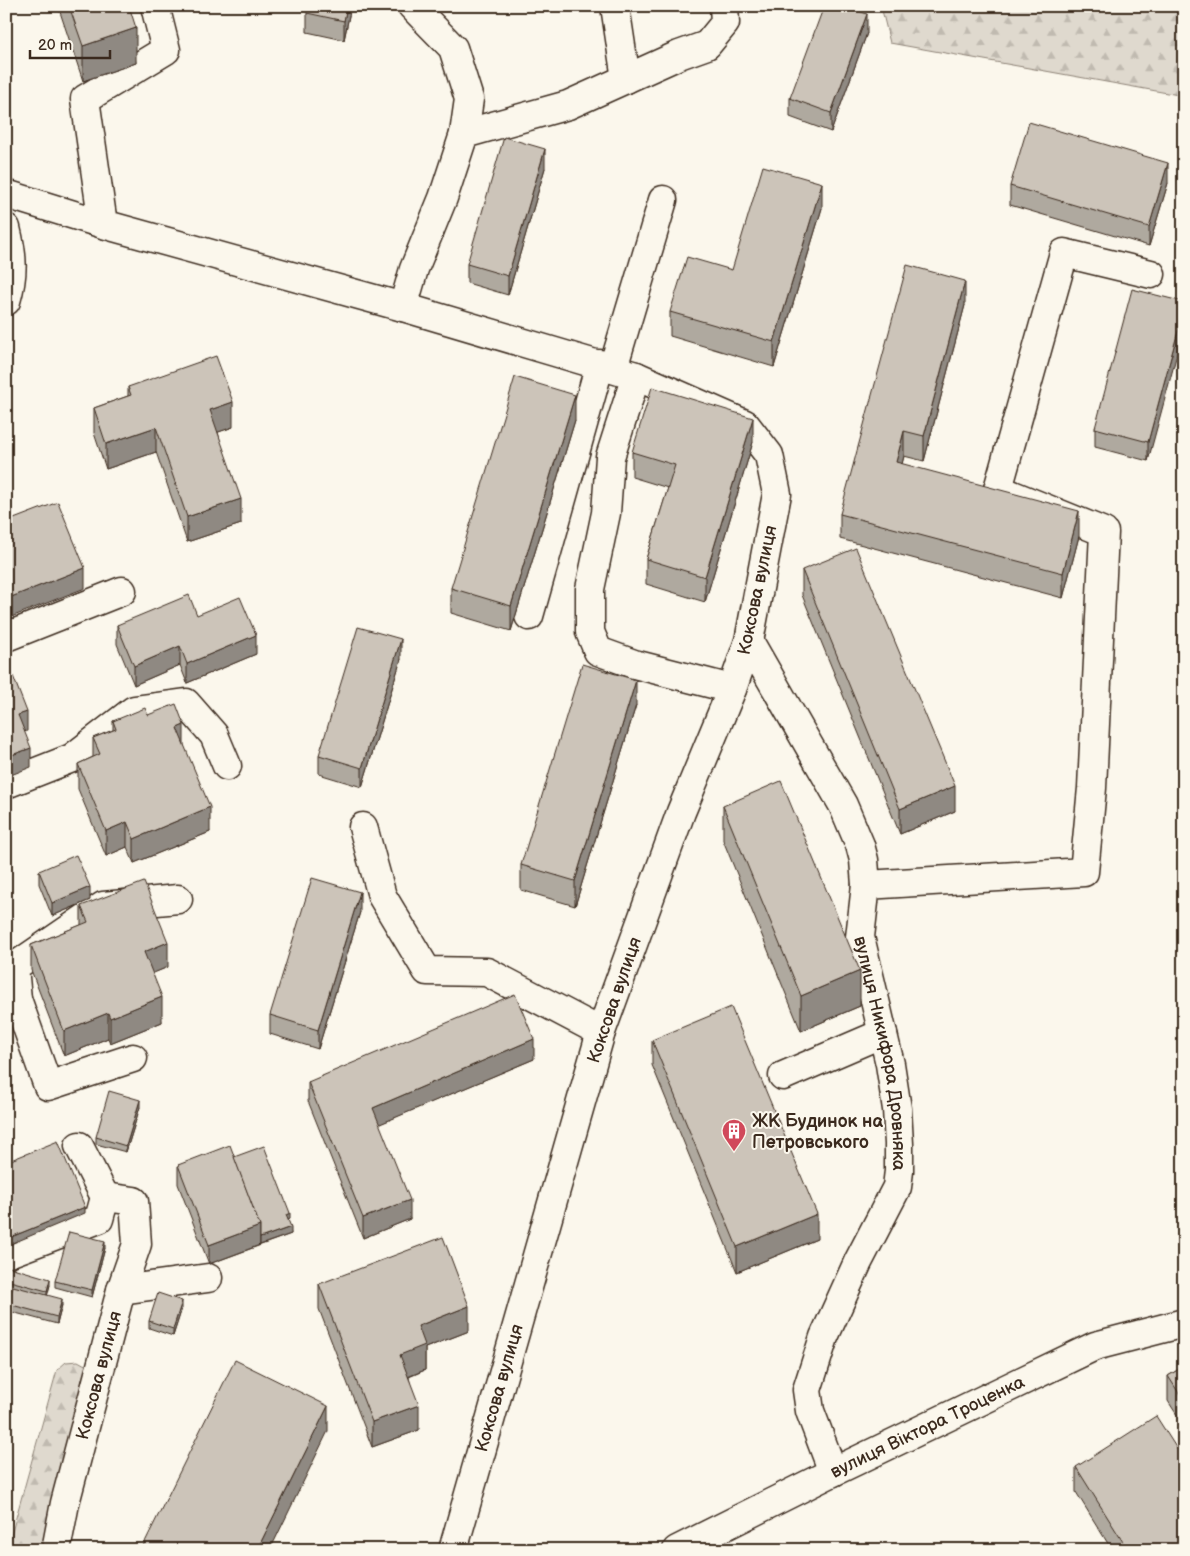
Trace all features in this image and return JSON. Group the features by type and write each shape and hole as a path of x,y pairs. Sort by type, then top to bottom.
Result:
{"street":[{"path":"103,224 85,99 166,50 155,6"},
{"path":"404,307 414,269 443,198 464,134 469,99 453,48 412,6"},
{"path":"615,6 626,79"},
{"path":"464,134 568,106 679,55 707,45 725,23 724,6"},
{"path":"6,194 103,224 404,307 617,370"},
{"path":"529,616 617,370 663,200"},
{"path":"6,228 12,253 11,284 6,301"},
{"path":"866,885 1084,872 1092,788 1104,532 998,489 1064,253 1152,274"},
{"path":"617,370 606,513 590,589 590,632 598,651 634,664 732,689"},
{"name":"Коксова вулиця","path":"453,1550 601,1032 681,812 732,689 749,641 777,494 769,455 746,424 617,370"},
{"path":"6,637 122,591"},
{"name":"вулиця Никифора Дровняка","path":"749,641 843,805 860,845 864,860 866,885 860,937 890,1064 897,1110 899,1144 897,1187 858,1262 824,1337 807,1390 810,1411 833,1472"},
{"path":"6,784 72,758 134,710 186,703 214,735 227,766"},
{"path":"363,826 382,896 427,971 487,972 601,1032"},
{"path":"133,1058 48,1086 12,1000 14,967 103,906 178,899"},
{"path":"784,1076 883,1033"},
{"path":"6,1254 99,1219 105,1197 79,1146"},
{"name":"Коксова вулиця","path":"56,1550 66,1503 120,1290 137,1244 134,1201 105,1197"},
{"path":"120,1290 208,1278"},
{"name":"вулиця Віктора Троценка","path":"677,1550 833,1472 1095,1346 1184,1323"}],"green space":[{"path":"881,6 1184,6 1184,96 890,43"},
{"path":"78,1361 87,1366 90,1375 41,1550 7,1550 57,1370 66,1362"}],"building":[{"path":"69,6 129,6 136,28 83,46"},
{"path":"308,6 347,6 344,21 307,13"},
{"path":"824,6 845,6 867,14 831,113 790,98"},
{"path":"1029,122 1168,163 1149,227 1010,186"},
{"path":"504,137 545,149 508,276 467,264"},
{"path":"763,166 822,183 774,342 670,312 687,257 732,270"},
{"path":"907,265 965,281 924,436 904,431 896,462 1079,511 1063,573 840,514"},
{"path":"1132,289 1184,302 1184,309 1148,442 1095,428"},
{"path":"216,356 233,402 210,410 241,499 187,517 156,427 106,444 94,408 131,395 128,387"},
{"path":"515,377 575,395 511,606 451,588"},
{"path":"652,387 753,418 705,577 646,559 675,465 632,452"},
{"path":"58,502 85,568 6,599 6,522"},
{"path":"856,548 955,786 900,809 802,570"},
{"path":"189,595 197,615 240,597 256,635 187,664 180,646 134,666 117,625"},
{"path":"358,627 401,639 362,768 319,755"},
{"path":"582,664 636,680 575,881 521,865"},
{"path":"13,676 27,712 18,715 31,748 6,757 6,678"},
{"path":"176,704 184,725 177,728 210,807 134,839 127,822 106,831 78,764 100,754 93,738 116,729 113,721 145,708 148,715"},
{"path":"781,781 860,971 801,996 723,806"},
{"path":"76,855 90,887 52,903 39,871"},
{"path":"312,878 360,892 318,1030 270,1015"},
{"path":"144,882 168,942 144,952 162,997 110,1018 108,1013 64,1031 31,945 88,922 81,906"},
{"path":"515,994 534,1039 373,1108 410,1200 363,1218 308,1082"},
{"name":"ЖК Будинок на Петровського","path":"731,1007 817,1214 737,1247 652,1040"},
{"path":"109,1091 140,1100 126,1146 96,1137"},
{"path":"58,1141 85,1207 6,1239 6,1162"},
{"path":"230,1145 260,1226 209,1245 178,1165"},
{"path":"264,1146 290,1213 286,1215 291,1227 260,1238 260,1226 234,1157"},
{"path":"69,1232 105,1241 92,1290 55,1281"},
{"path":"443,1237 469,1306 418,1326 425,1345 400,1355 419,1405 372,1422 319,1284"},
{"path":"6,1266 50,1279 47,1291 6,1280"},
{"path":"13,1286 62,1299 57,1317 8,1304"},
{"path":"158,1293 182,1301 173,1329 149,1321"},
{"path":"235,1360 328,1406 257,1550 141,1550"},
{"path":"1184,1366 1184,1401 1168,1376"},
{"path":"1156,1416 1184,1460 1184,1550 1128,1550 1076,1467"}],"place":[{"name":"ЖК Будинок на Петровського","path":"734,1152"}]}
